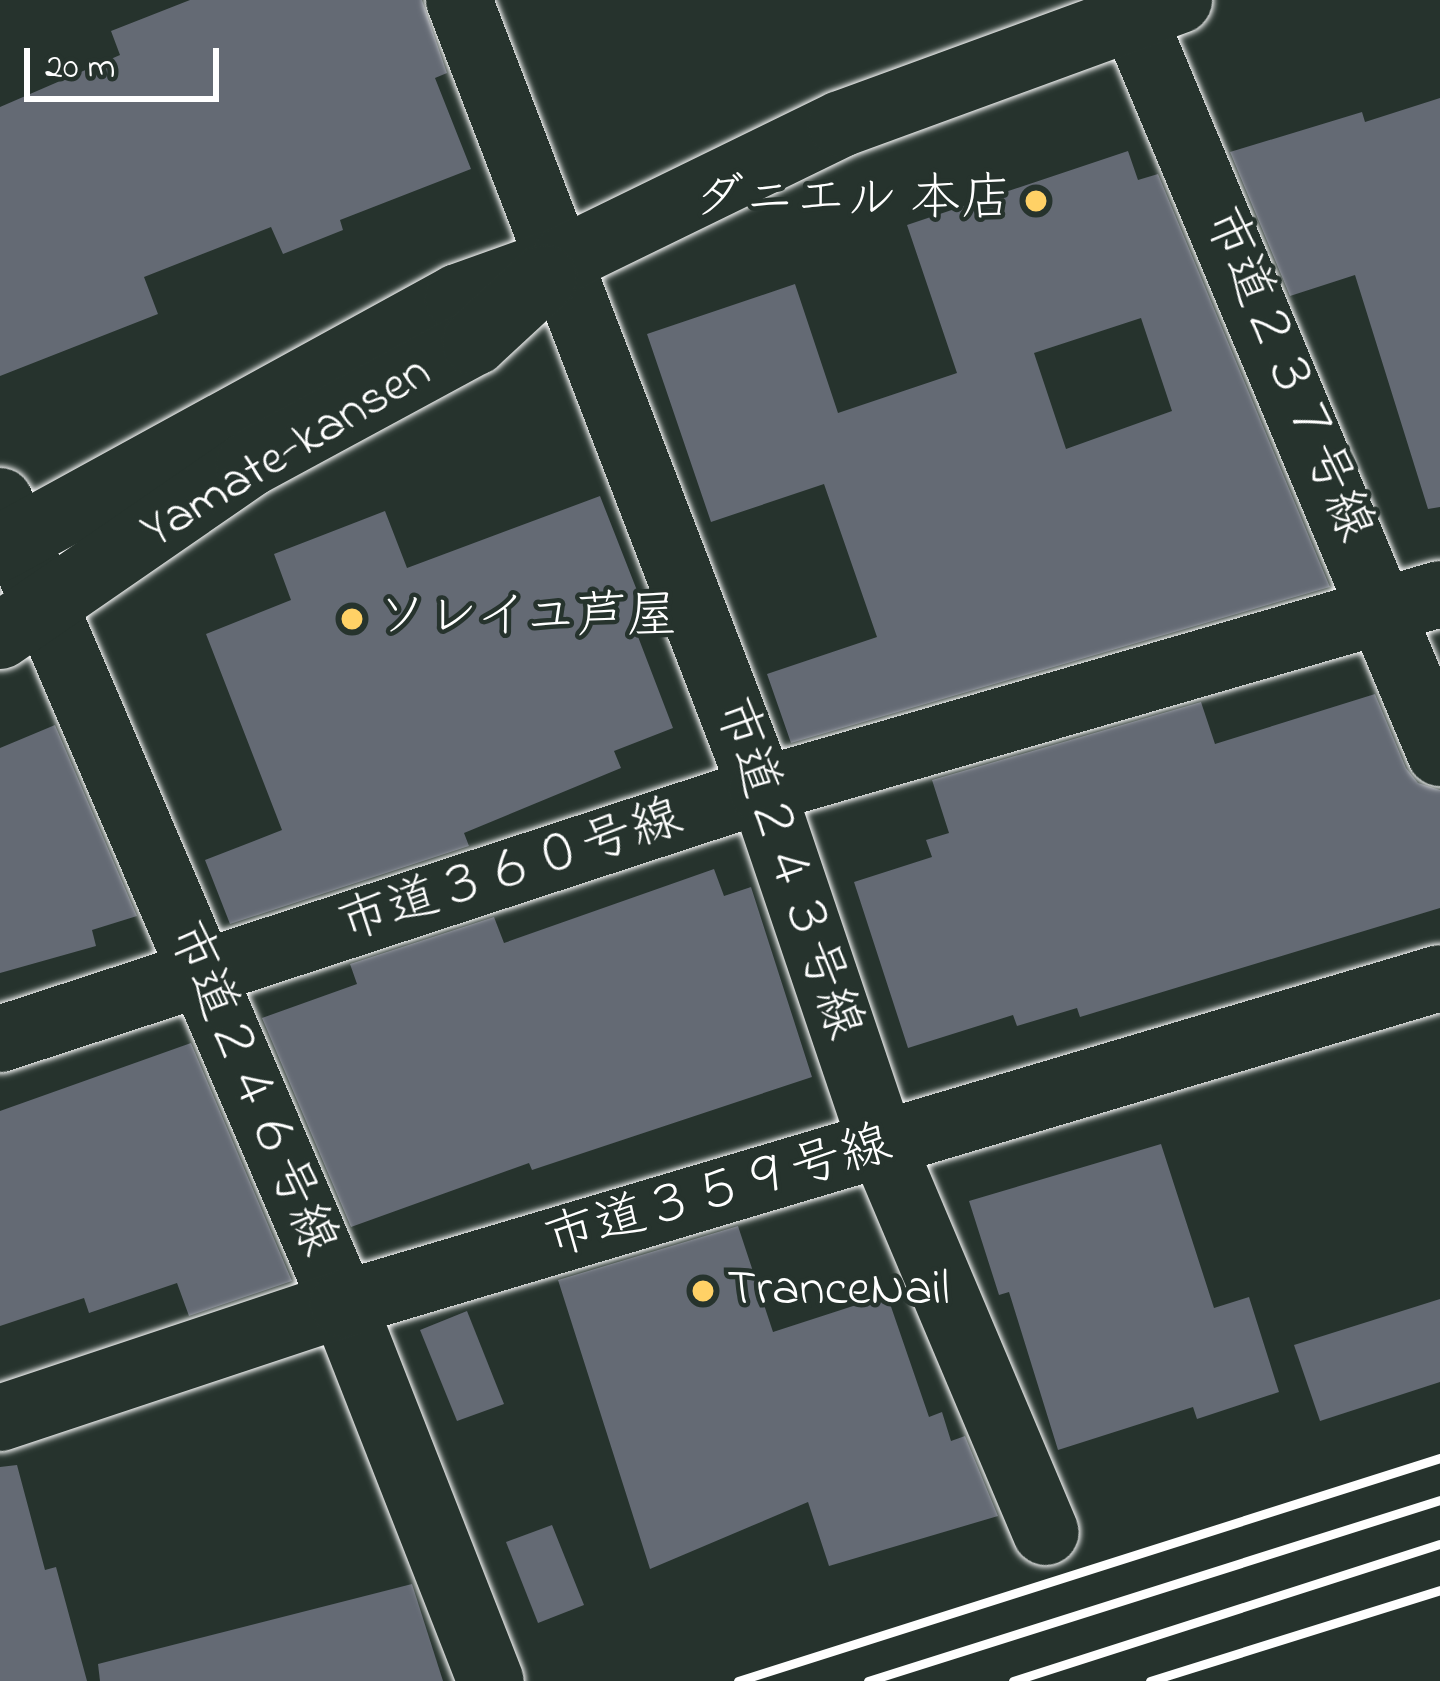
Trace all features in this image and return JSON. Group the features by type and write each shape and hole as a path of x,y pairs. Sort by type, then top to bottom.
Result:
{"street":[{"name":"市道２４３号線","path":"459,0 564,259 762,790 884,1147 1046,1532"},
{"name":"Yamate-kansen","path":"7,528 458,297 564,259 842,124 1145,5"},
{"name":"市道２３７号線","path":"1145,5 1413,602 1440,753"},
{"name":"Yamate-kansen","path":"22,621 249,464 475,342 564,259"},
{"name":"市道２４６号線","path":"7,528 22,621 201,976 344,1304 491,1681"},
{"name":"市道３６０号線","path":"0,1039 762,790 1413,602"},
{"name":"市道３５９号線","path":"0,1418 344,1304 1440,978"}],"building":[{"path":"190,0 422,0 447,73 435,78 471,169 340,220 343,230 283,254 271,227 144,277 158,314 0,376 0,107 120,55 111,31"},
{"path":"1440,98 1440,507 1428,509 1355,275 1290,296 1230,152 1362,112 1365,122"},
{"path":"1128,151 1138,180 1158,174 1330,587 791,743 767,674 877,637 824,484 711,522 647,334 795,284 838,413 957,373 907,225","holes":["1141,318 1172,411 1066,449 1034,353"]},
{"path":"600,496 647,616 632,621 673,728 614,751 621,768 464,833 469,846 230,924 205,860 282,830 206,634 291,600 274,554 385,511 407,568"},
{"path":"1375,694 1406,768 1418,783 1440,790 1440,908 1080,1017 1077,1008 1017,1026 1013,1015 908,1048 854,882 932,857 926,840 949,833 932,780 1201,702 1215,744"},
{"path":"55,725 137,916 92,930 96,946 0,973 0,748"},
{"path":"714,869 724,896 751,887 812,1077 532,1170 529,1163 351,1227 262,1018 357,984 350,964 494,917 504,943"},
{"path":"191,1043 292,1281 189,1316 177,1283 89,1313 84,1298 0,1326 0,1111"},
{"path":"1161,1144 1214,1308 1249,1297 1279,1392 1197,1419 1193,1407 1058,1450 1009,1292 999,1295 969,1201"},
{"path":"738,1226 773,1332 887,1295 929,1417 942,1412 951,1441 965,1436 998,1516 829,1566 808,1502 650,1569 558,1280"},
{"path":"1440,1299 1440,1382 1320,1421 1294,1345"},
{"path":"467,1311 504,1404 457,1421 420,1330"},
{"path":"17,1465 45,1570 56,1567 87,1681 0,1681 0,1467"},
{"path":"552,1525 584,1605 538,1623 506,1542"},
{"path":"412,1584 443,1681 100,1681 98,1664"}],"railway":[{"path":"738,1681 1440,1458"},
{"path":"868,1681 1440,1500"},
{"path":"1013,1681 1440,1544"},
{"path":"1150,1681 1440,1590"}],"place":[{"name":"ダニエル 本店","path":"1036,201"},
{"name":"ソレイユ芦屋","path":"352,619"},
{"name":"TranceNail","path":"703,1291"}]}
